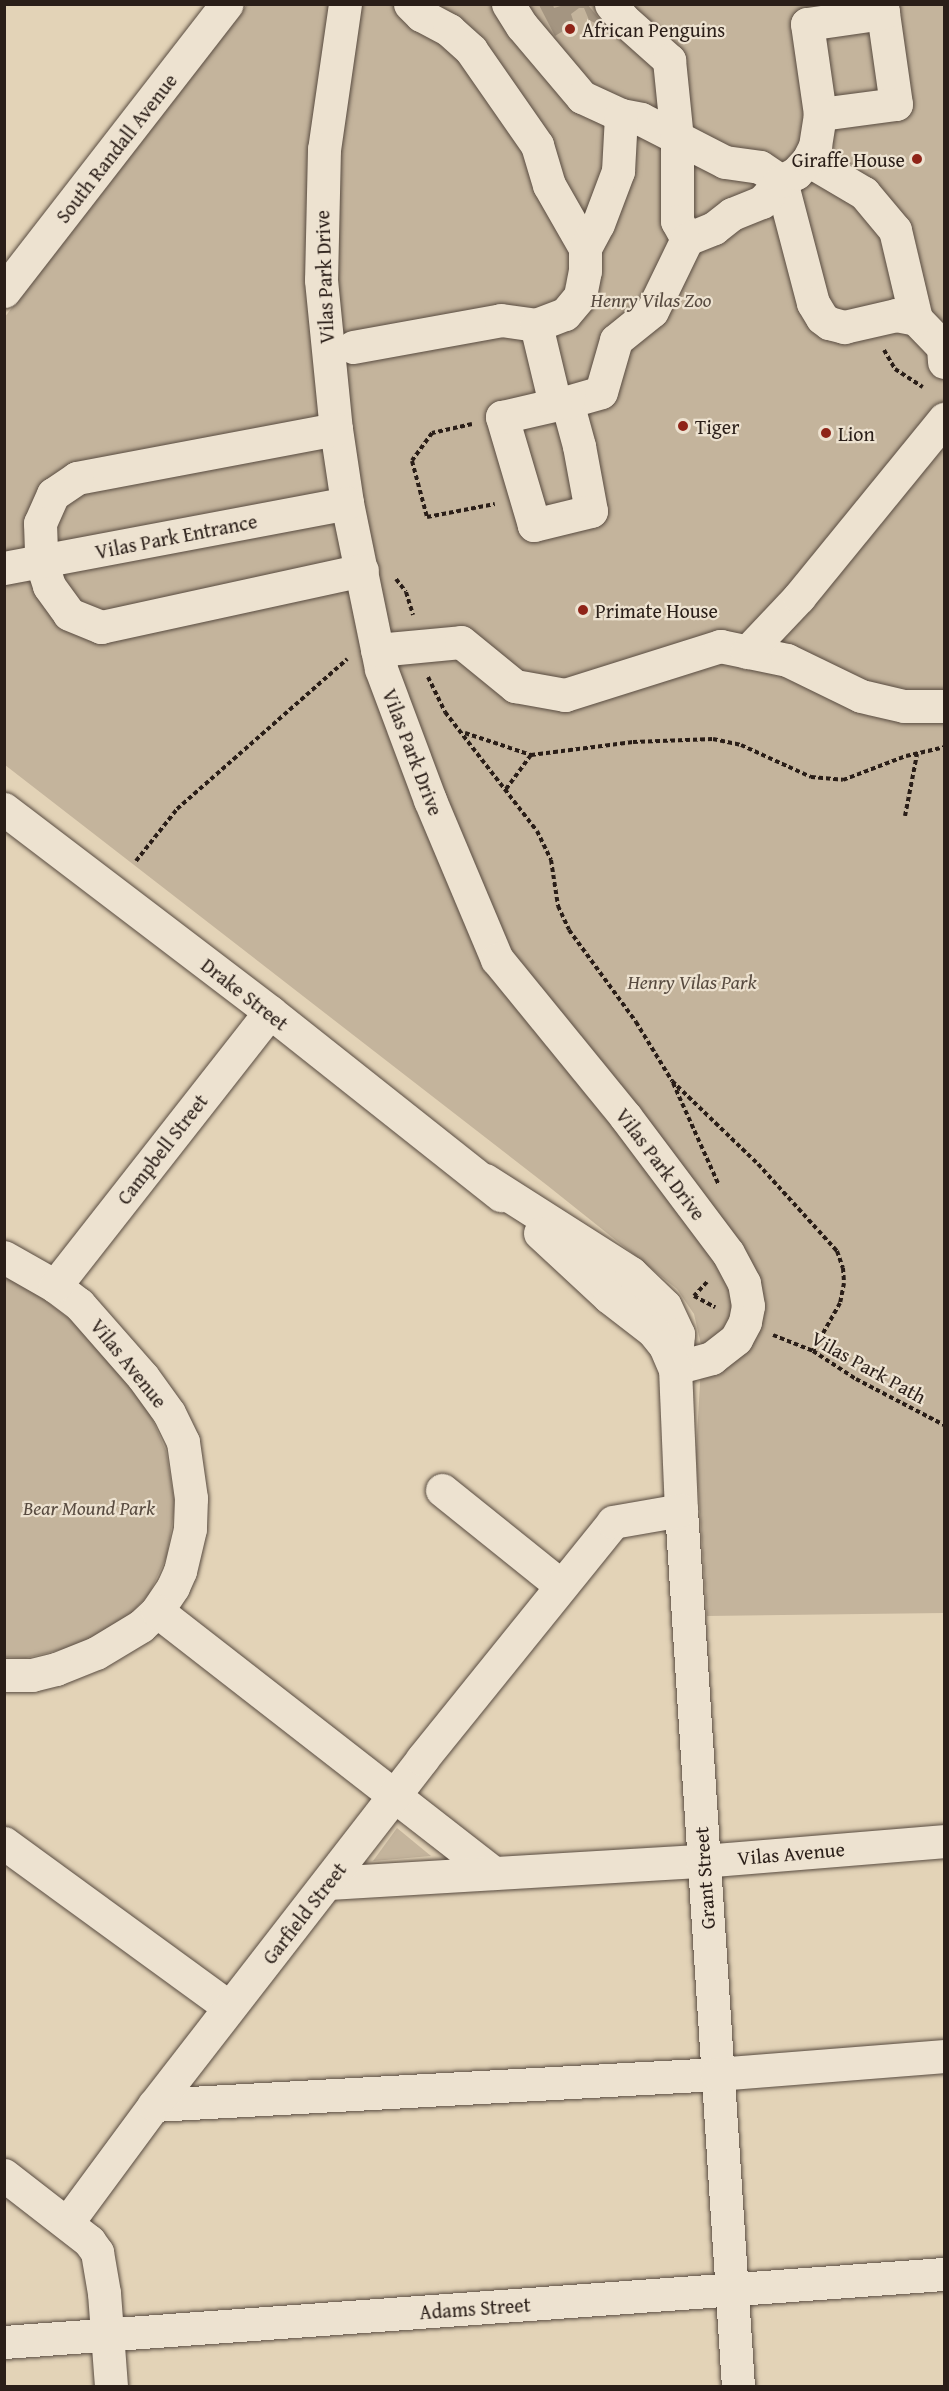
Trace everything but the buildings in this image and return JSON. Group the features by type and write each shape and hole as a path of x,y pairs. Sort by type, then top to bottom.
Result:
{"street":[{"name":"South Randall Avenue","path":"4,291 227,4"},
{"name":"Vilas Park Drive","path":"345,4 324,149 321,280 336,429 347,503 378,572 377,650 381,669 430,800 497,959 625,1116 728,1253 744,1283 748,1306 746,1322"},
{"path":"410,4 421,15 449,30 471,50 537,145 549,185 585,248"},
{"path":"508,4 522,26 582,97 621,115 641,119 725,162 760,167 782,181 816,311 836,327 851,327 896,315 916,319"},
{"path":"611,4 623,19 669,60 677,139 678,221 687,238"},
{"path":"536,325 561,403 579,446 591,511 534,525 502,417 561,403 601,392 616,340 652,311 687,238 714,228 732,214 762,202 782,181 808,160 815,146 820,114 805,14 883,9 896,104 820,114"},
{"path":"353,347 501,320 536,325 565,314 580,296 585,271 585,248 598,224 618,171 621,115"},
{"path":"808,160 864,193 895,230 916,319 944,352"},
{"path":"747,652 799,597 945,419"},
{"path":"336,429 77,478 53,494 40,523 41,561 49,586 69,614 101,627 378,572"},
{"name":"Vilas Park Entrance","path":"4,568 347,503"},
{"path":"377,650 461,642 514,686 565,695 720,646 787,660 861,696 904,706 945,706"},
{"name":"Drake Street","path":"4,809 270,1012 484,1180 609,1297 653,1331 665,1346 675,1368"},
{"name":"Campbell Street","path":"55,1287 270,1012"},
{"name":"Vilas Avenue","path":"4,1257 79,1304 121,1348 169,1413 183,1442 189,1475 190,1529 184,1560 173,1587 157,1611 134,1631 96,1653 32,1675 4,1675"},
{"path":"675,1368 712,1358 728,1348 736,1340 746,1322"},
{"name":"Grant Street","path":"675,1368 702,1861 738,2386"},
{"path":"442,1490 560,1585"},
{"name":"Garfield Street","path":"67,2223 154,2104 560,1585 614,1522 681,1510"},
{"path":"157,1611 493,1873"},
{"name":"Vilas Avenue","path":"328,1883 702,1861 945,1841"},
{"path":"4,1843 230,2007"},
{"path":"154,2104 717,2074 945,2056"},
{"path":"4,2175 89,2241 100,2260 111,2386"},
{"name":"Adams Street","path":"4,2342 945,2274"}],"path":[{"path":"870,322 896,369 924,388"},
{"path":"502,417 432,433 412,461 427,517 526,498"},
{"path":"378,572 406,592 433,690 445,712 463,732 537,831 551,860 558,906 569,930 636,1022 672,1081 720,1188"},
{"path":"136,861 177,809 343,660 377,650"},
{"path":"463,732 531,755 633,742 713,739 741,745 811,777 843,780 917,754 945,747"},
{"path":"905,816 917,754"},
{"path":"506,789 531,755"},
{"path":"672,1081 758,1164 837,1251 843,1268 844,1282 840,1303 813,1351"},
{"name":"Vilas Park Path","path":"746,1322 813,1351 856,1379 945,1425"}],"green space":[{"name":"Henry Vilas Park","path":"247,5 944,5 944,1613 707,1616 696,1453 702,1349 694,1314 677,1289 548,1186 5,765 4,318"},
{"name":"Bear Mound Park","path":"4,1276 30,1289 75,1323 112,1361 148,1409 166,1451 175,1505 167,1556 149,1594 124,1621 89,1643 26,1658 5,1657"},
{"path":"397,1828 431,1856 373,1861"}],"shaded area":[{"path":"539,5 553,5 554,8 564,5 588,5 601,21 595,23 589,20 584,8 579,8 571,14 573,20 568,28 555,36"}],"place":[{"name":"African Penguins","path":"570,29"},
{"name":"Giraffe House","path":"917,159"},
{"name":"Tiger","path":"683,426"},
{"name":"Lion","path":"826,433"},
{"name":"Primate House","path":"583,610"}],"park label":[{"name":"Henry Vilas Zoo","path":"651,299"}]}
